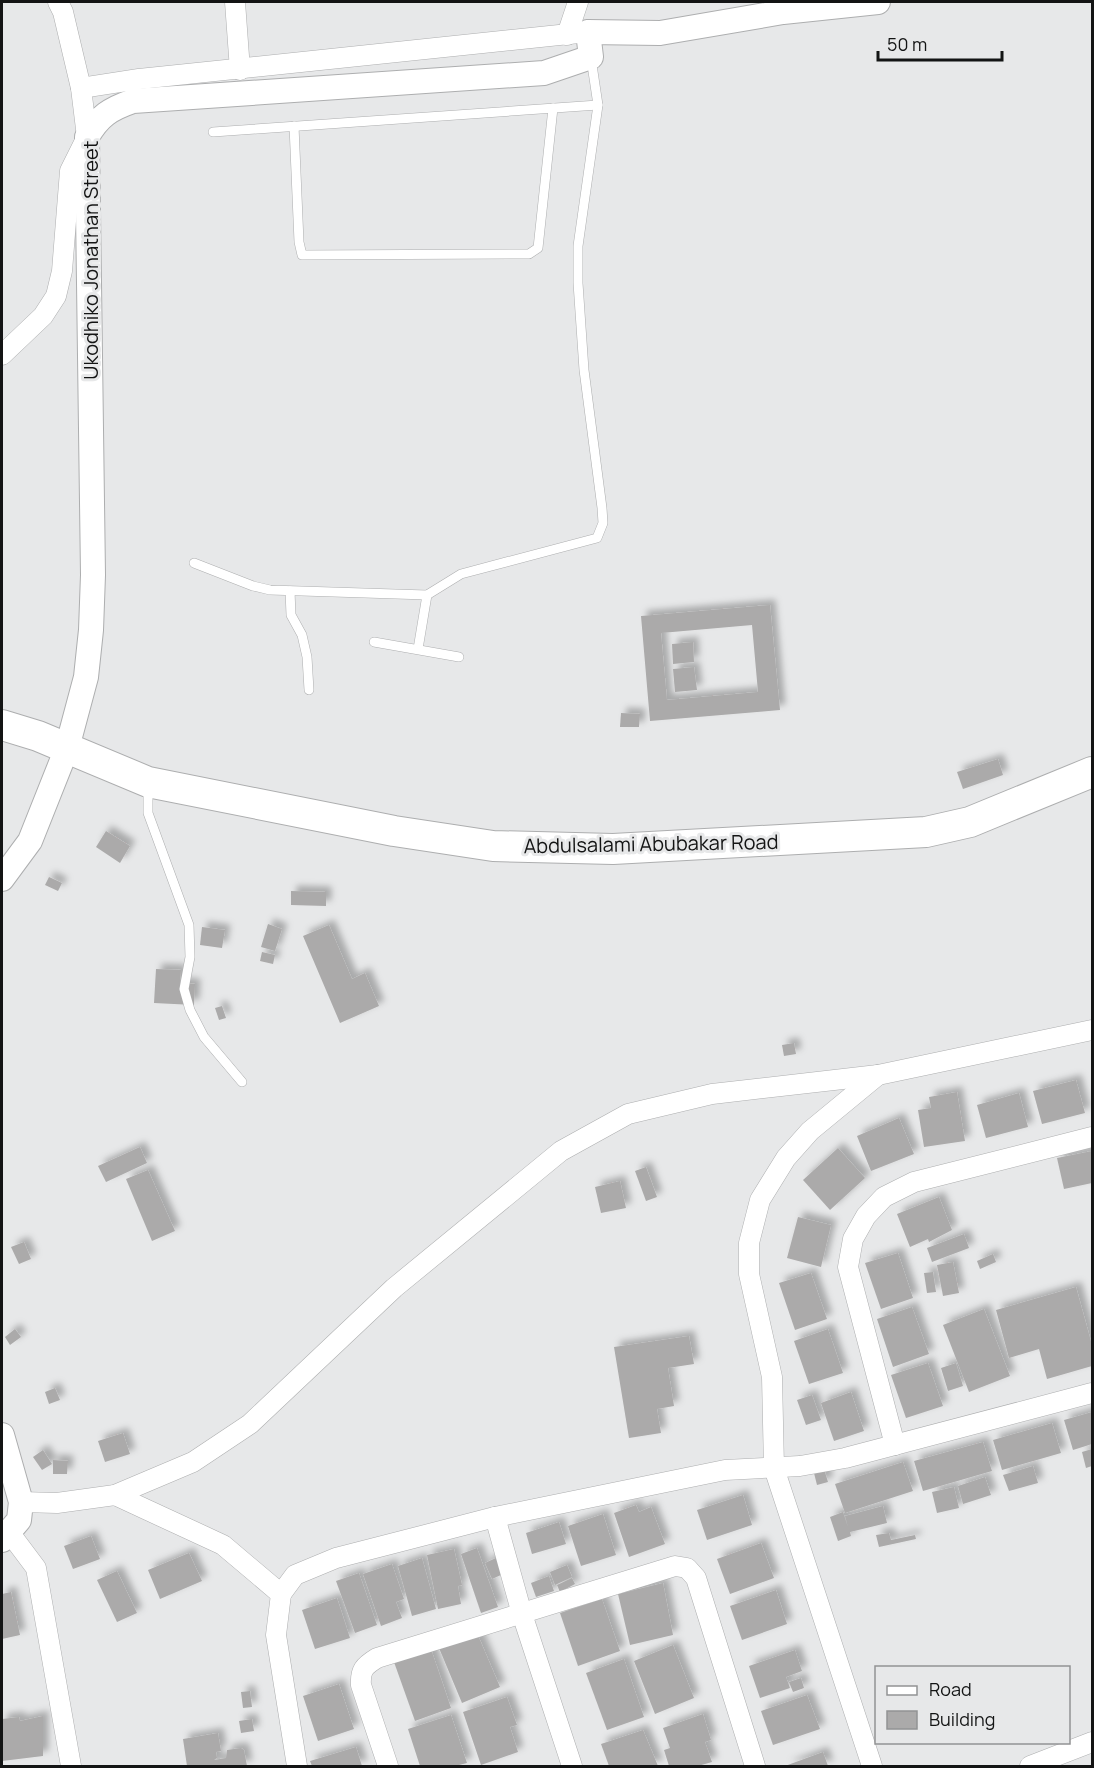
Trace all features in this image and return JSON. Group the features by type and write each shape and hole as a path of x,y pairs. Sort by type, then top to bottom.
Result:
{"main road":[{"name":"Abdulsalami Abubakar Road","path":"2,725 67,748 148,782 394,831 493,846 603,849 926,832 970,822 1092,772"}],"street":[{"path":"2,354 43,316 56,296 63,271 64,220 70,171 87,137 81,88 63,12 58,2"},
{"path":"235,2 240,70"},
{"path":"578,2 578,34 591,57"},
{"path":"81,88 139,79 578,34 660,33 783,12 878,2"},
{"name":"Ukodhiko Jonathan Street","path":"2,879 30,841 67,748 86,677 91,630 87,137 97,119 110,108 133,101 544,73 591,57"},
{"path":"21,1502 57,1503 115,1495 194,1462 250,1424 394,1288 561,1151 628,1114 712,1094 878,1075 1092,1030"},
{"path":"872,1767 774,1468 772,1377 749,1274 749,1243 760,1200 786,1158 810,1131 878,1075"},
{"path":"895,1445 848,1267 853,1239 866,1216 884,1197 914,1182 1092,1137"},
{"path":"297,1767 276,1635 281,1594 295,1575 336,1558 495,1517 725,1470 816,1464 1092,1393"},
{"path":"2,1435 21,1502 19,1520 5,1536 36,1568 71,1767"},
{"path":"115,1495 223,1545 281,1594"},
{"path":"495,1517 522,1614 572,1767"},
{"path":"388,1767 362,1685 361,1672 366,1665 377,1658 675,1566 687,1568 696,1578 755,1767"},
{"path":"1030,1767 1092,1742"}],"lane":[{"path":"194,563 253,586 290,591 427,596 461,574 589,542 601,532 603,508 584,370 578,283 578,246 598,105 591,57"},
{"path":"213,132 598,105"},
{"path":"294,126 299,242 302,255 529,254 538,248 553,108"},
{"path":"290,591 291,615 302,634 307,657 309,690"},
{"path":"418,649 427,596"},
{"path":"374,642 459,657"},
{"path":"148,782 148,813 189,925 190,957 184,989 190,1010 204,1037 242,1082"}],"building":[{"path":"770,605 780,710 650,721 641,616","holes":["752,625 758,692 667,700 661,633"]},
{"path":"693,642 694,662 673,664 672,644"},
{"path":"694,667 697,690 675,692 673,669"},
{"path":"621,713 640,714 639,727 620,727"},
{"path":"998,759 1003,775 963,789 957,772"},
{"path":"106,831 130,846 120,863 96,847"},
{"path":"49,877 62,883 58,891 45,885"},
{"path":"291,891 326,892 326,906 291,905"},
{"path":"268,924 282,929 275,951 261,947"},
{"path":"329,925 352,979 365,973 379,1006 340,1023 303,936"},
{"path":"202,927 225,930 222,948 200,945"},
{"path":"262,952 275,955 273,964 260,961"},
{"path":"156,969 181,970 180,983 195,984 194,1005 154,1003"},
{"path":"222,1006 226,1018 219,1020 215,1008"},
{"path":"794,1043 796,1054 784,1056 782,1045"},
{"path":"1076,1080 1085,1113 1042,1124 1033,1091"},
{"path":"957,1092 965,1141 924,1147 918,1110 931,1108 929,1097"},
{"path":"1019,1093 1028,1127 986,1138 977,1105"},
{"path":"899,1118 914,1154 871,1171 857,1136"},
{"path":"140,1147 147,1163 106,1182 98,1166"},
{"path":"838,1148 865,1178 830,1210 803,1180"},
{"path":"1092,1151 1092,1183 1064,1189 1057,1158"},
{"path":"646,1167 657,1197 646,1201 635,1171"},
{"path":"148,1170 175,1231 152,1241 126,1179"},
{"path":"620,1181 626,1208 601,1213 595,1187"},
{"path":"939,1197 952,1230 929,1242 928,1239 910,1247 897,1214"},
{"path":"798,1217 831,1225 821,1267 787,1258"},
{"path":"964,1234 969,1248 932,1262 927,1248"},
{"path":"24,1242 31,1259 19,1264 11,1247"},
{"path":"898,1253 913,1298 881,1309 865,1263"},
{"path":"993,1254 996,1262 980,1269 977,1261"},
{"path":"953,1262 959,1293 943,1296 937,1265"},
{"path":"933,1272 936,1292 927,1293 924,1273"},
{"path":"811,1273 827,1319 795,1330 779,1283"},
{"path":"1076,1287 1092,1345 1092,1366 1047,1379 1039,1349 1009,1358 996,1310"},
{"path":"912,1307 929,1354 893,1367 877,1319"},
{"path":"984,1309 1010,1376 969,1392 943,1325"},
{"path":"15,1329 21,1337 10,1345 5,1337"},
{"path":"828,1329 843,1373 809,1384 794,1341"},
{"path":"689,1336 694,1364 668,1368 674,1406 657,1409 661,1433 629,1438 614,1347"},
{"path":"928,1363 943,1406 906,1418 891,1375"},
{"path":"956,1363 963,1386 948,1391 941,1368"},
{"path":"55,1388 60,1400 49,1404 45,1392"},
{"path":"851,1392 864,1431 834,1441 821,1403"},
{"path":"812,1395 821,1420 806,1425 797,1400"},
{"path":"1092,1412 1092,1444 1073,1450 1064,1420"},
{"path":"1052,1423 1061,1453 1002,1470 993,1440"},
{"path":"123,1433 130,1454 105,1462 98,1441"},
{"path":"983,1442 992,1471 923,1491 914,1461"},
{"path":"1092,1449 1092,1466 1086,1468 1082,1452"},
{"path":"43,1450 52,1464 42,1470 33,1457"},
{"path":"53,1460 68,1461 67,1474 53,1474"},
{"path":"903,1462 913,1491 845,1513 835,1484"},
{"path":"823,1466 828,1482 817,1485 813,1469"},
{"path":"1033,1466 1038,1483 1009,1491 1003,1475"},
{"path":"985,1477 991,1495 963,1504 958,1486"},
{"path":"954,1487 959,1508 937,1513 932,1492"},
{"path":"743,1495 752,1525 707,1540 697,1510"},
{"path":"636,1505 639,1512 651,1507 665,1544 629,1557 614,1513"},
{"path":"883,1506 887,1523 850,1532 851,1536 838,1541 830,1517 843,1512 848,1527 845,1516"},
{"path":"603,1514 616,1555 581,1566 568,1526"},
{"path":"559,1522 566,1544 532,1554 526,1533"},
{"path":"889,1533 891,1540 915,1535 916,1539 879,1547 876,1535"},
{"path":"91,1536 100,1559 73,1569 64,1546"},
{"path":"761,1543 774,1578 730,1594 717,1559"},
{"path":"477,1548 498,1607 481,1613 461,1554"},
{"path":"454,1549 462,1585 458,1586 461,1604 438,1609 427,1555"},
{"path":"189,1553 202,1581 160,1599 148,1570"},
{"path":"422,1558 436,1609 412,1616 398,1566"},
{"path":"496,1558 503,1574 492,1579 485,1563"},
{"path":"392,1564 404,1599 396,1602 402,1618 381,1626 363,1574"},
{"path":"567,1565 572,1577 555,1585 550,1572"},
{"path":"117,1571 137,1613 117,1622 97,1580"},
{"path":"359,1573 377,1625 355,1633 336,1581"},
{"path":"549,1576 554,1591 536,1597 531,1583"},
{"path":"572,1578 575,1584 560,1592 557,1585"},
{"path":"663,1583 673,1635 630,1645 618,1594"},
{"path":"776,1590 787,1624 742,1640 730,1606"},
{"path":"11,1592 20,1635 2,1639 2,1594"},
{"path":"337,1598 350,1638 315,1649 302,1610"},
{"path":"602,1599 620,1651 578,1666 560,1613"},
{"path":"477,1633 500,1687 462,1703 439,1648"},
{"path":"673,1645 694,1698 655,1714 634,1661"},
{"path":"431,1649 451,1708 415,1721 394,1662"},
{"path":"795,1650 802,1671 786,1677 790,1688 760,1698 749,1666"},
{"path":"624,1659 644,1717 607,1730 586,1673"},
{"path":"801,1678 804,1688 793,1692 789,1682"},
{"path":"339,1684 354,1729 318,1741 303,1696"},
{"path":"250,1691 252,1707 243,1708 241,1692"},
{"path":"807,1695 820,1729 773,1745 761,1711"},
{"path":"507,1697 517,1725 510,1727 518,1752 481,1765 463,1712"},
{"path":"703,1714 711,1740 705,1742 712,1762 698,1766 669,1766 664,1750 670,1748 663,1728"},
{"path":"451,1715 467,1763 455,1766 420,1766 408,1729"},
{"path":"43,1716 43,1756 2,1761 2,1719 19,1717 20,1721"},
{"path":"252,1719 254,1731 241,1733 239,1721"},
{"path":"643,1730 658,1766 609,1766 601,1744"},
{"path":"218,1733 221,1751 216,1752 217,1758 214,1760 226,1758 227,1750 241,1748 244,1750 247,1766 187,1766 183,1739"},
{"path":"356,1747 362,1766 312,1766 310,1761"},
{"path":"823,1752 828,1766 785,1766"}]}
